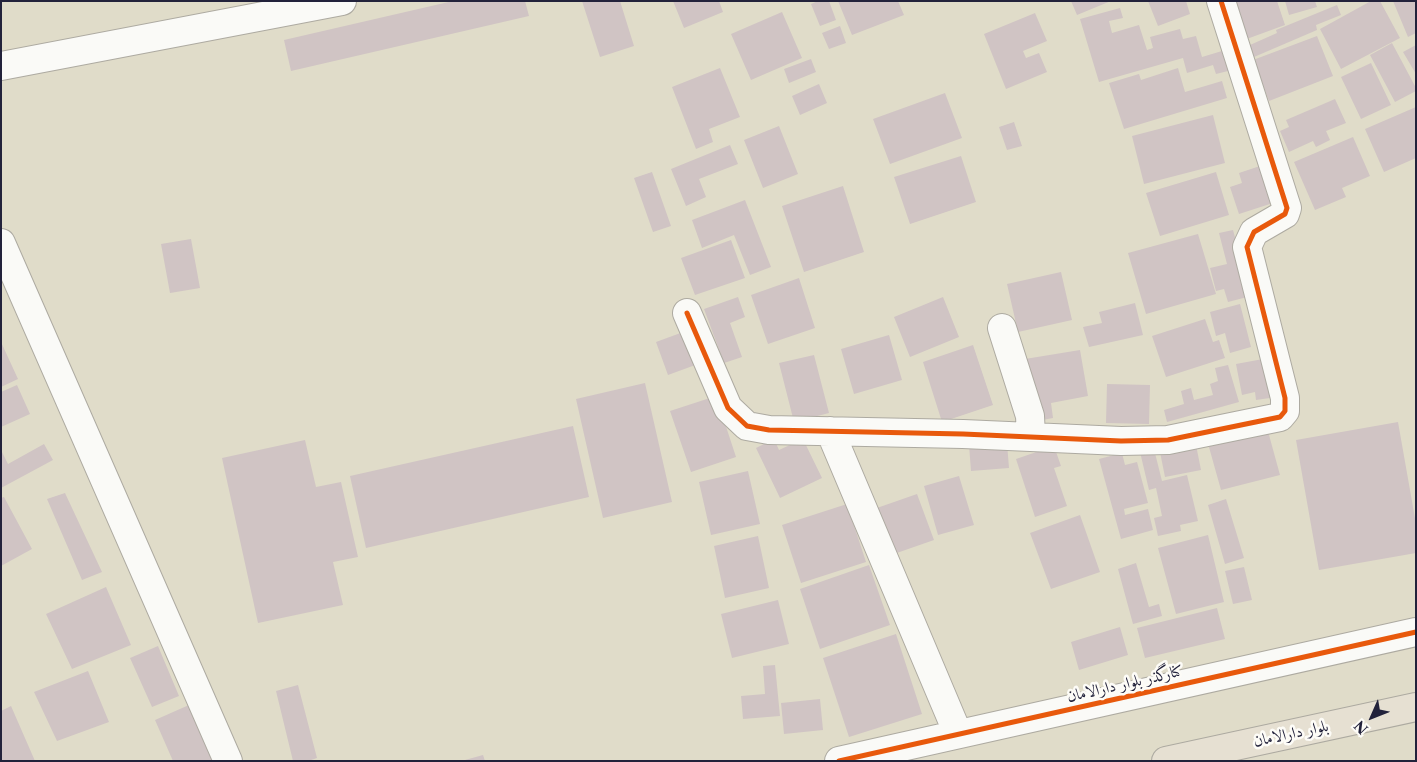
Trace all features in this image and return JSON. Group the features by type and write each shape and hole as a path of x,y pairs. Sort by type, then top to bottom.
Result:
{"main road":[{"name":"بلوار دارالامان","path":"1166,761 1416,707"}],"street":[{"path":"1,66 342,1"},
{"path":"688,313 728,408 747,426 769,430 1121,441 1168,440 1280,417 1285,411 1285,398 1247,247 1254,232 1285,214 1287,208 1221,1"},
{"path":"1,243 228,761"},
{"path":"1002,328 1030,416 1031,437"},
{"path":"830,431 958,734"},
{"name":"کنارگذر بلوار دارالامان","path":"839,761 1416,632"}],"building":[{"path":"453,1 525,1 529,16 291,71 284,40"},
{"path":"582,1 620,1 634,46 600,57"},
{"path":"673,1 719,1 723,12 684,28"},
{"path":"818,1 829,1 836,20 820,26 811,4"},
{"path":"838,1 898,1 904,15 852,35"},
{"path":"1071,1 1111,1 1077,15"},
{"path":"1148,1 1186,1 1190,14 1158,26"},
{"path":"1230,1 1277,1 1285,25 1244,40"},
{"path":"1285,1 1315,1 1317,7 1289,15"},
{"path":"1371,1 1380,1 1400,38 1341,69 1320,29"},
{"path":"1393,1 1416,1 1416,33 1408,37"},
{"path":"1337,5 1341,15 1316,25 1317,30 1254,57 1250,45 1277,33 1276,30"},
{"path":"1120,8 1123,18 1109,21 1112,33 1139,25 1147,50 1153,48 1150,37 1180,29 1183,39 1196,36 1202,57 1222,51 1228,71 1216,74 1213,65 1187,73 1183,58 1099,82 1080,19"},
{"path":"782,12 802,58 751,80 731,34"},
{"path":"1035,13 1047,41 1023,51 1026,58 1039,53 1047,72 1006,89 984,34"},
{"path":"840,26 846,43 829,49 822,33"},
{"path":"1317,36 1333,76 1269,101 1253,60"},
{"path":"1392,43 1416,88 1416,91 1395,102 1370,55"},
{"path":"1416,45 1416,74 1403,52"},
{"path":"811,59 816,72 789,83 784,69"},
{"path":"1371,63 1391,105 1361,119 1341,77"},
{"path":"720,68 740,117 709,129 713,142 696,149 672,87"},
{"path":"1178,68 1185,92 1222,81 1227,98 1124,129 1109,83 1139,74 1141,80"},
{"path":"819,84 827,103 800,115 792,96"},
{"path":"945,93 962,138 890,164 873,119"},
{"path":"1335,99 1346,123 1326,131 1330,140 1316,147 1313,141 1289,152 1280,131 1289,127 1286,120"},
{"path":"1416,107 1416,158 1384,172 1365,129"},
{"path":"1213,115 1225,163 1144,184 1132,136"},
{"path":"1014,122 1022,146 1007,150 999,127"},
{"path":"779,126 798,174 763,188 744,140"},
{"path":"1353,137 1370,176 1342,188 1346,197 1315,210 1294,162"},
{"path":"730,145 738,164 699,179 706,197 686,206 671,169"},
{"path":"961,156 976,202 910,224 894,177"},
{"path":"1260,166 1273,203 1239,214 1230,187 1242,183 1239,173"},
{"path":"652,172 671,226 653,232 634,178"},
{"path":"1216,172 1229,215 1160,236 1146,193"},
{"path":"843,186 864,252 804,272 782,206"},
{"path":"745,200 771,267 750,275 734,235 702,248 692,220"},
{"path":"1233,230 1251,296 1228,302 1224,289 1216,291 1210,268 1227,264 1219,233"},
{"path":"1198,234 1216,294 1146,314 1128,253"},
{"path":"191,239 200,288 170,293 161,244"},
{"path":"731,240 745,278 695,295 681,258"},
{"path":"1061,272 1072,320 1018,332 1007,284"},
{"path":"799,278 815,328 768,344 751,295"},
{"path":"738,297 745,317 730,323 742,357 724,363 704,309"},
{"path":"943,297 959,337 910,357 894,317"},
{"path":"1135,303 1143,335 1089,347 1083,327 1102,323 1099,312"},
{"path":"1240,304 1251,347 1230,353 1225,333 1216,336 1210,312"},
{"path":"1205,319 1213,342 1219,340 1225,358 1166,377 1152,336"},
{"path":"686,331 698,364 668,375 656,342"},
{"path":"889,335 902,380 854,394 841,349"},
{"path":"1,342 18,379 1,387"},
{"path":"973,345 993,405 942,422 923,362"},
{"path":"1080,350 1088,396 1051,403 1053,418 1037,421 1025,359"},
{"path":"814,355 829,413 794,422 779,363"},
{"path":"1263,359 1270,398 1256,400 1255,392 1242,395 1236,364"},
{"path":"1228,365 1239,402 1167,422 1164,410 1184,404 1181,391 1191,388 1194,400 1213,395 1210,384 1218,381 1215,368"},
{"path":"645,383 672,502 603,518 576,399"},
{"path":"1107,384 1150,385 1149,424 1106,423"},
{"path":"17,385 30,414 1,427 1,392"},
{"path":"716,396 736,457 691,472 670,411"},
{"path":"1398,422 1416,524 1416,553 1319,570 1296,440"},
{"path":"1266,424 1280,475 1221,490 1207,440"},
{"path":"573,426 589,497 366,548 350,476"},
{"path":"774,439 779,450 803,439 822,478 780,498 756,448"},
{"path":"305,440 316,487 341,482 358,557 333,562 343,605 258,623 222,458"},
{"path":"1195,440 1201,470 1165,477 1159,447"},
{"path":"1007,443 1009,468 971,471 969,445"},
{"path":"44,444 53,460 1,488 1,450 8,464"},
{"path":"1054,446 1061,466 1054,468 1067,506 1035,517 1016,459"},
{"path":"1154,449 1162,481 1187,475 1198,521 1180,525 1181,531 1158,536 1154,518 1162,516 1156,488 1149,490 1140,452"},
{"path":"1122,453 1125,465 1137,462 1148,503 1124,509 1125,515 1148,509 1153,530 1121,539 1099,459"},
{"path":"748,471 760,524 711,535 699,482"},
{"path":"959,476 974,525 938,535 924,486"},
{"path":"65,493 102,572 82,580 47,499"},
{"path":"917,494 934,540 891,555 874,509"},
{"path":"4,497 32,549 1,566 1,498"},
{"path":"1226,499 1244,558 1225,564 1208,505"},
{"path":"847,504 866,562 801,583 782,525"},
{"path":"1080,515 1100,572 1051,589 1030,533"},
{"path":"1208,535 1224,602 1176,614 1158,548"},
{"path":"758,536 769,588 725,598 714,546"},
{"path":"1136,563 1149,607 1159,604 1162,616 1133,624 1118,569"},
{"path":"869,565 890,625 820,649 800,589"},
{"path":"1244,567 1252,600 1233,604 1225,571"},
{"path":"106,587 131,645 72,669 46,614"},
{"path":"778,600 789,644 732,658 721,614"},
{"path":"1217,608 1225,639 1145,658 1137,628"},
{"path":"1120,627 1128,655 1079,670 1071,642"},
{"path":"896,634 922,714 849,737 823,658"},
{"path":"158,646 179,696 152,707 130,658"},
{"path":"775,665 780,716 743,719 741,696 765,694 763,666"},
{"path":"88,671 109,722 57,741 34,692"},
{"path":"298,685 317,758 308,761 293,761 276,691"},
{"path":"820,699 823,730 784,734 781,703"},
{"path":"189,705 213,759 209,761 173,761 155,720"},
{"path":"11,706 35,761 1,761 1,711"},
{"path":"483,755 485,761 465,761 465,760"}],"cycle path":[{"path":"687,313 728,408 747,426 769,430 963,434 1121,441 1168,440 1280,417 1285,411 1285,398 1247,247 1254,232 1285,214 1287,208 1221,1"},
{"path":"839,761 1416,632"}]}
